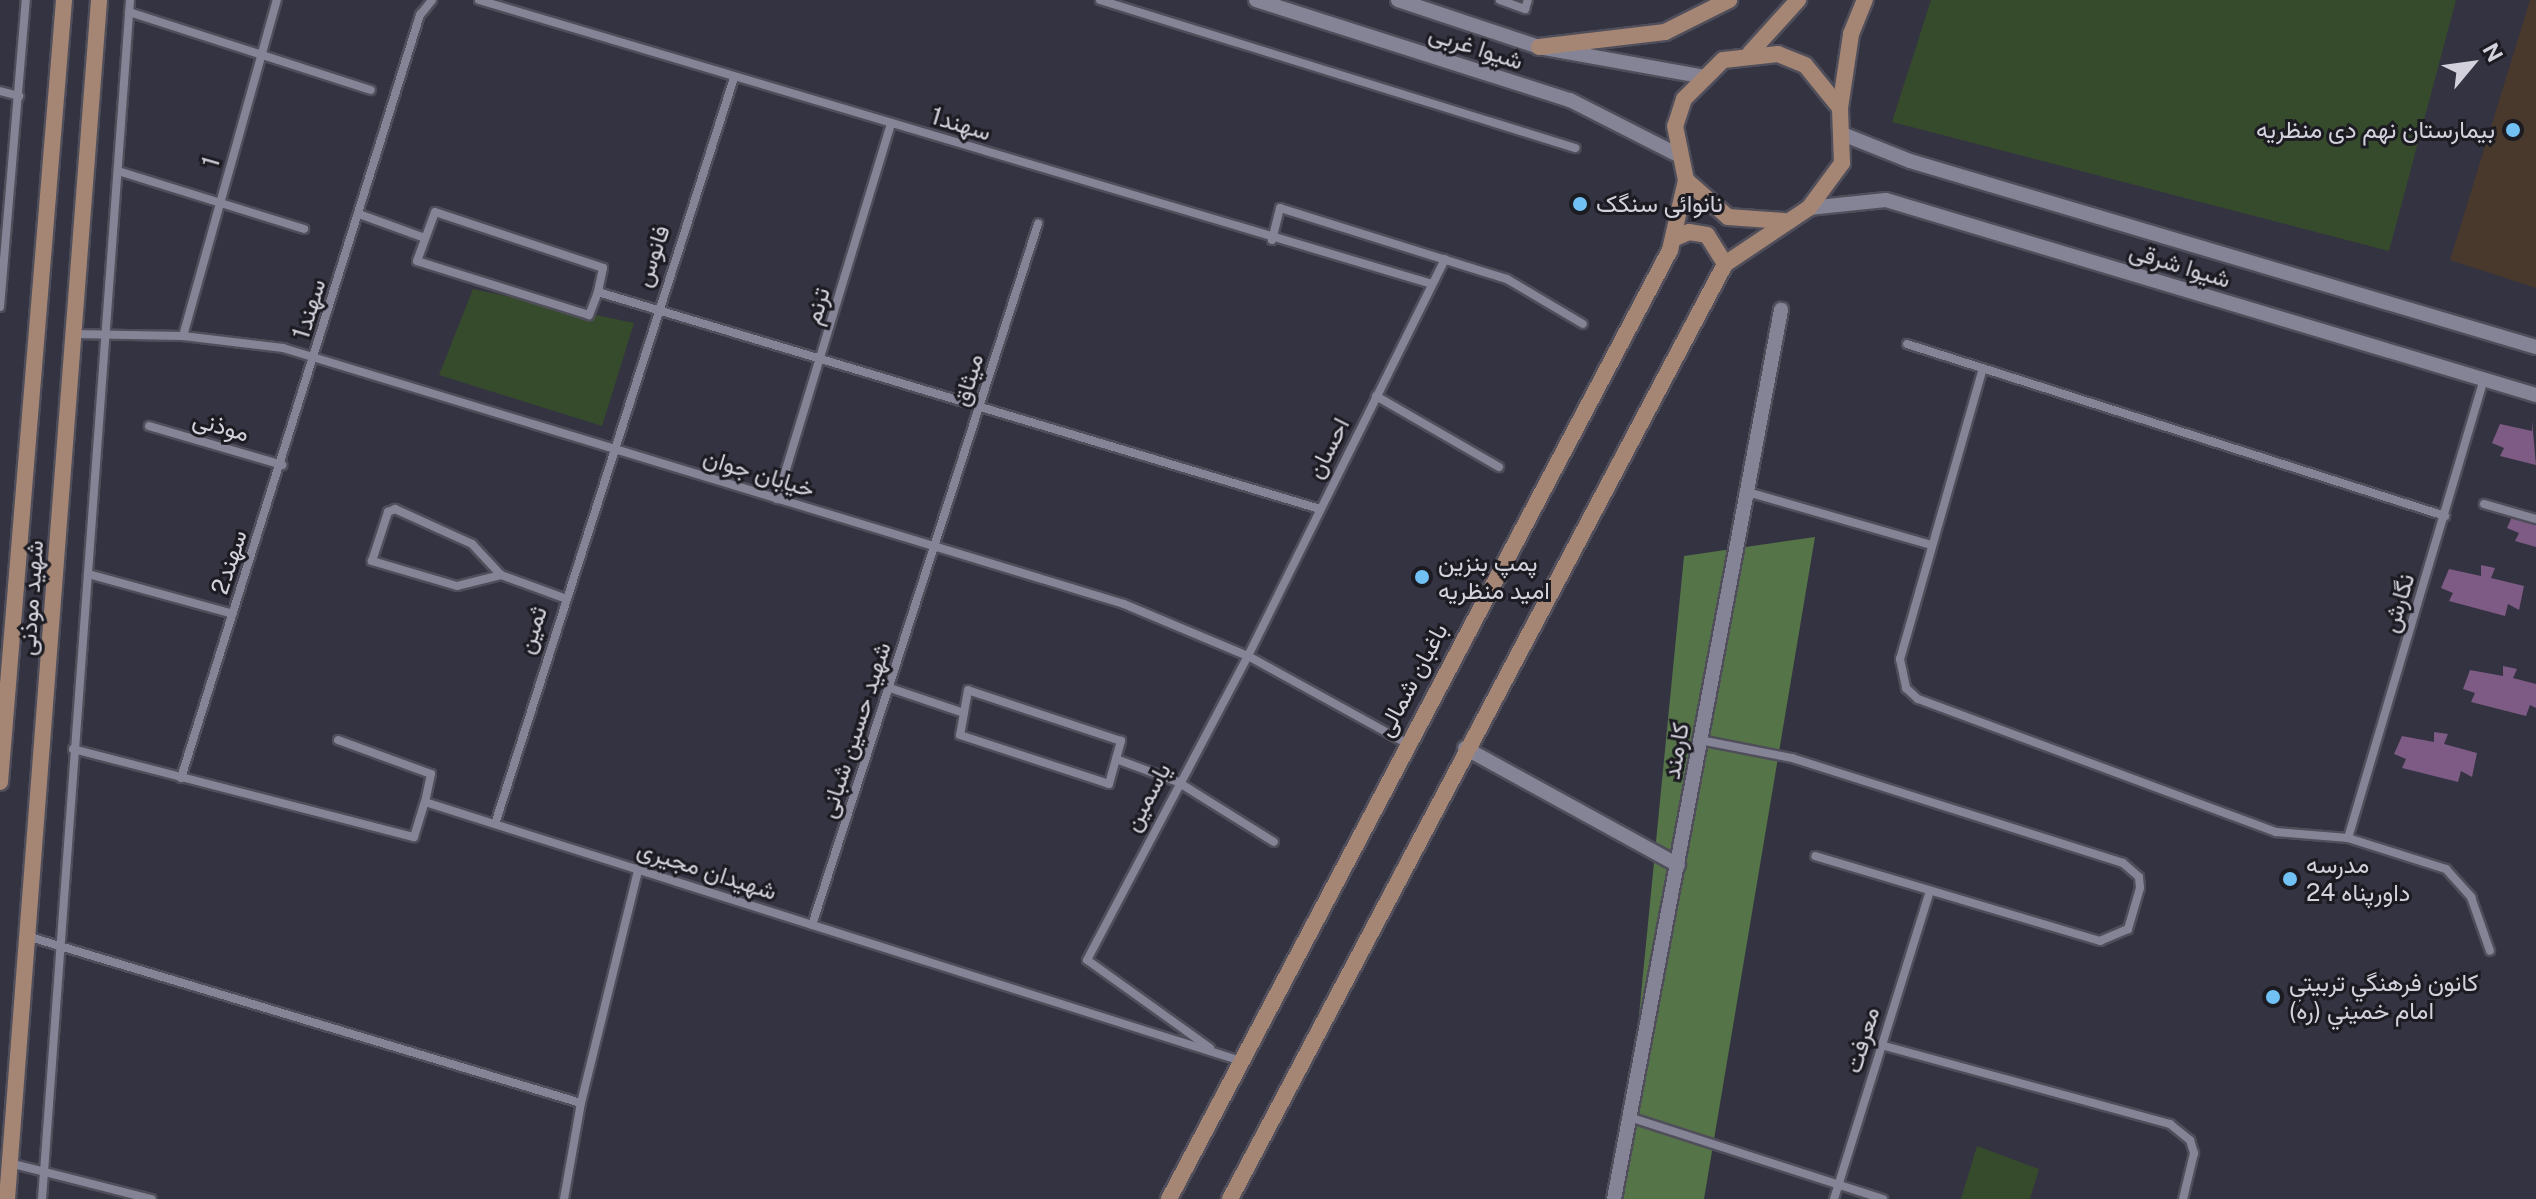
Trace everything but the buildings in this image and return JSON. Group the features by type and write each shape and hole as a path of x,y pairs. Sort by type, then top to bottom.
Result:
{"main road":[{"name":"شهید موذنی","path":"0,782 64,0"},
{"name":"شهید موذنی","path":"7,1199 30,937 99,0"},
{"path":"1539,47 1665,32 1729,0"},
{"path":"1784,221 1728,217 1686,180 1676,154 1675,126 1700,76 1750,53 1798,0"},
{"path":"1230,1199 1465,748 1725,264 1784,221 1809,208 1829,189 1845,135 1840,108 1851,34 1865,0"},
{"path":"1750,53 1805,65 1840,108"},
{"name":"باغبان شمالی","path":"1169,1199 1673,239 1686,180"},
{"path":"1673,239 1689,232 1707,235 1725,264"}],"street":[{"path":"0,307 26,0"},
{"path":"42,1199 57,943 108,334 130,0"},
{"name":"1","path":"183,336 277,0"},
{"name":"1سهند","path":"315,358 420,15 432,0"},
{"name":"1سهند","path":"479,0 1272,240 1432,284"},
{"path":"1100,0 1575,148"},
{"name":"شیوا غربی","path":"1256,0 1570,100 1676,154"},
{"name":"شیوا غربی","path":"1398,0 1539,47 1700,76"},
{"path":"1500,0 1525,9 1528,0"},
{"path":"129,12 371,90"},
{"name":"فانوس","path":"612,449 734,78"},
{"path":"0,91 19,96"},
{"name":"ترنم","path":"777,499 891,123"},
{"name":"شیوا شرقی","path":"1845,135 1910,161 2536,347"},
{"path":"118,171 304,229"},
{"name":"شیوا شرقی","path":"1809,208 1886,200 2536,395"},
{"path":"1272,240 1280,208 1507,279 1583,324"},
{"path":"435,212 603,268 598,292 589,315 417,261 435,212"},
{"path":"359,214 425,238"},
{"name":"میثاق","path":"936,548 1038,224"},
{"name":"احسان","path":"1248,656 1445,259"},
{"path":"598,292 1320,509"},
{"name":"کارمند","path":"1614,1199 1678,865 1744,491 1781,310"},
{"name":"خیابان جوان","path":"74,334 183,336 283,348 1124,604 1248,656 1406,743"},
{"path":"1907,344 2445,516"},
{"name":"2سهند","path":"181,778 315,358"},
{"path":"1983,368 1900,659 1899,674 1918,699 2276,832 2348,838 2457,877 2490,951"},
{"name":"نگارش","path":"2348,838 2484,379"},
{"path":"1376,396 1499,467"},
{"name":"موذنی","path":"149,426 282,465"},
{"name":"ثمین","path":"495,824 612,449"},
{"path":"1744,491 1931,545"},
{"path":"2484,504 2536,519"},
{"path":"501,575 457,586 372,561 388,512 395,509 472,544 501,575 564,598"},
{"name":"شهید حسین شبانی","path":"812,925 936,548"},
{"path":"88,574 233,614"},
{"name":"یاسمین","path":"1217,1053 1087,960 1178,782 1248,656"},
{"path":"890,688 964,713"},
{"path":"968,690 1121,741 1109,784 960,735 964,713 968,690"},
{"path":"73,749 414,837 431,774 338,740"},
{"path":"1700,740 1792,758 2123,863 2139,877 2140,888 2128,929 2110,941 1929,894 1815,856"},
{"path":"1465,748 1678,865"},
{"path":"1116,759 1178,782 1274,842"},
{"name":"شهیدان مجیری","path":"425,802 1241,1061"},
{"path":"564,1199 581,1103 638,868"},
{"name":"معرفت","path":"1834,1199 1929,894"},
{"path":"30,937 581,1103"},
{"path":"1881,1045 2170,1124 2190,1140 2194,1153 2183,1199"},
{"path":"1629,1117 1883,1199"},
{"path":"10,1163 151,1199"}],"shaded area":[{"name":"بیمارستان نهم دی منظریه","path":"2530,0 2536,0 2536,288 2450,260"}],"green space":[{"path":"1931,0 2456,0 2389,251 1892,122"},
{"path":"473,289 634,323 602,426 439,375"},
{"path":"1815,537 1704,1199 1621,1199 1684,556"},
{"path":"1977,1146 2039,1169 2030,1199 1961,1199"}],"place":[{"name":"بیمارستان نهم دی منظریه","path":"2513,130"},
{"name":"نانوائی سنگک","path":"1580,204"},
{"name":"پمپ بنزین امید منظریه","path":"1422,577"},
{"name":"مدرسه داورپناه 24","path":"2290,879"},
{"name":"كانون فرهنگي تربيتي امام خميني (ره)","path":"2273,997"}]}
